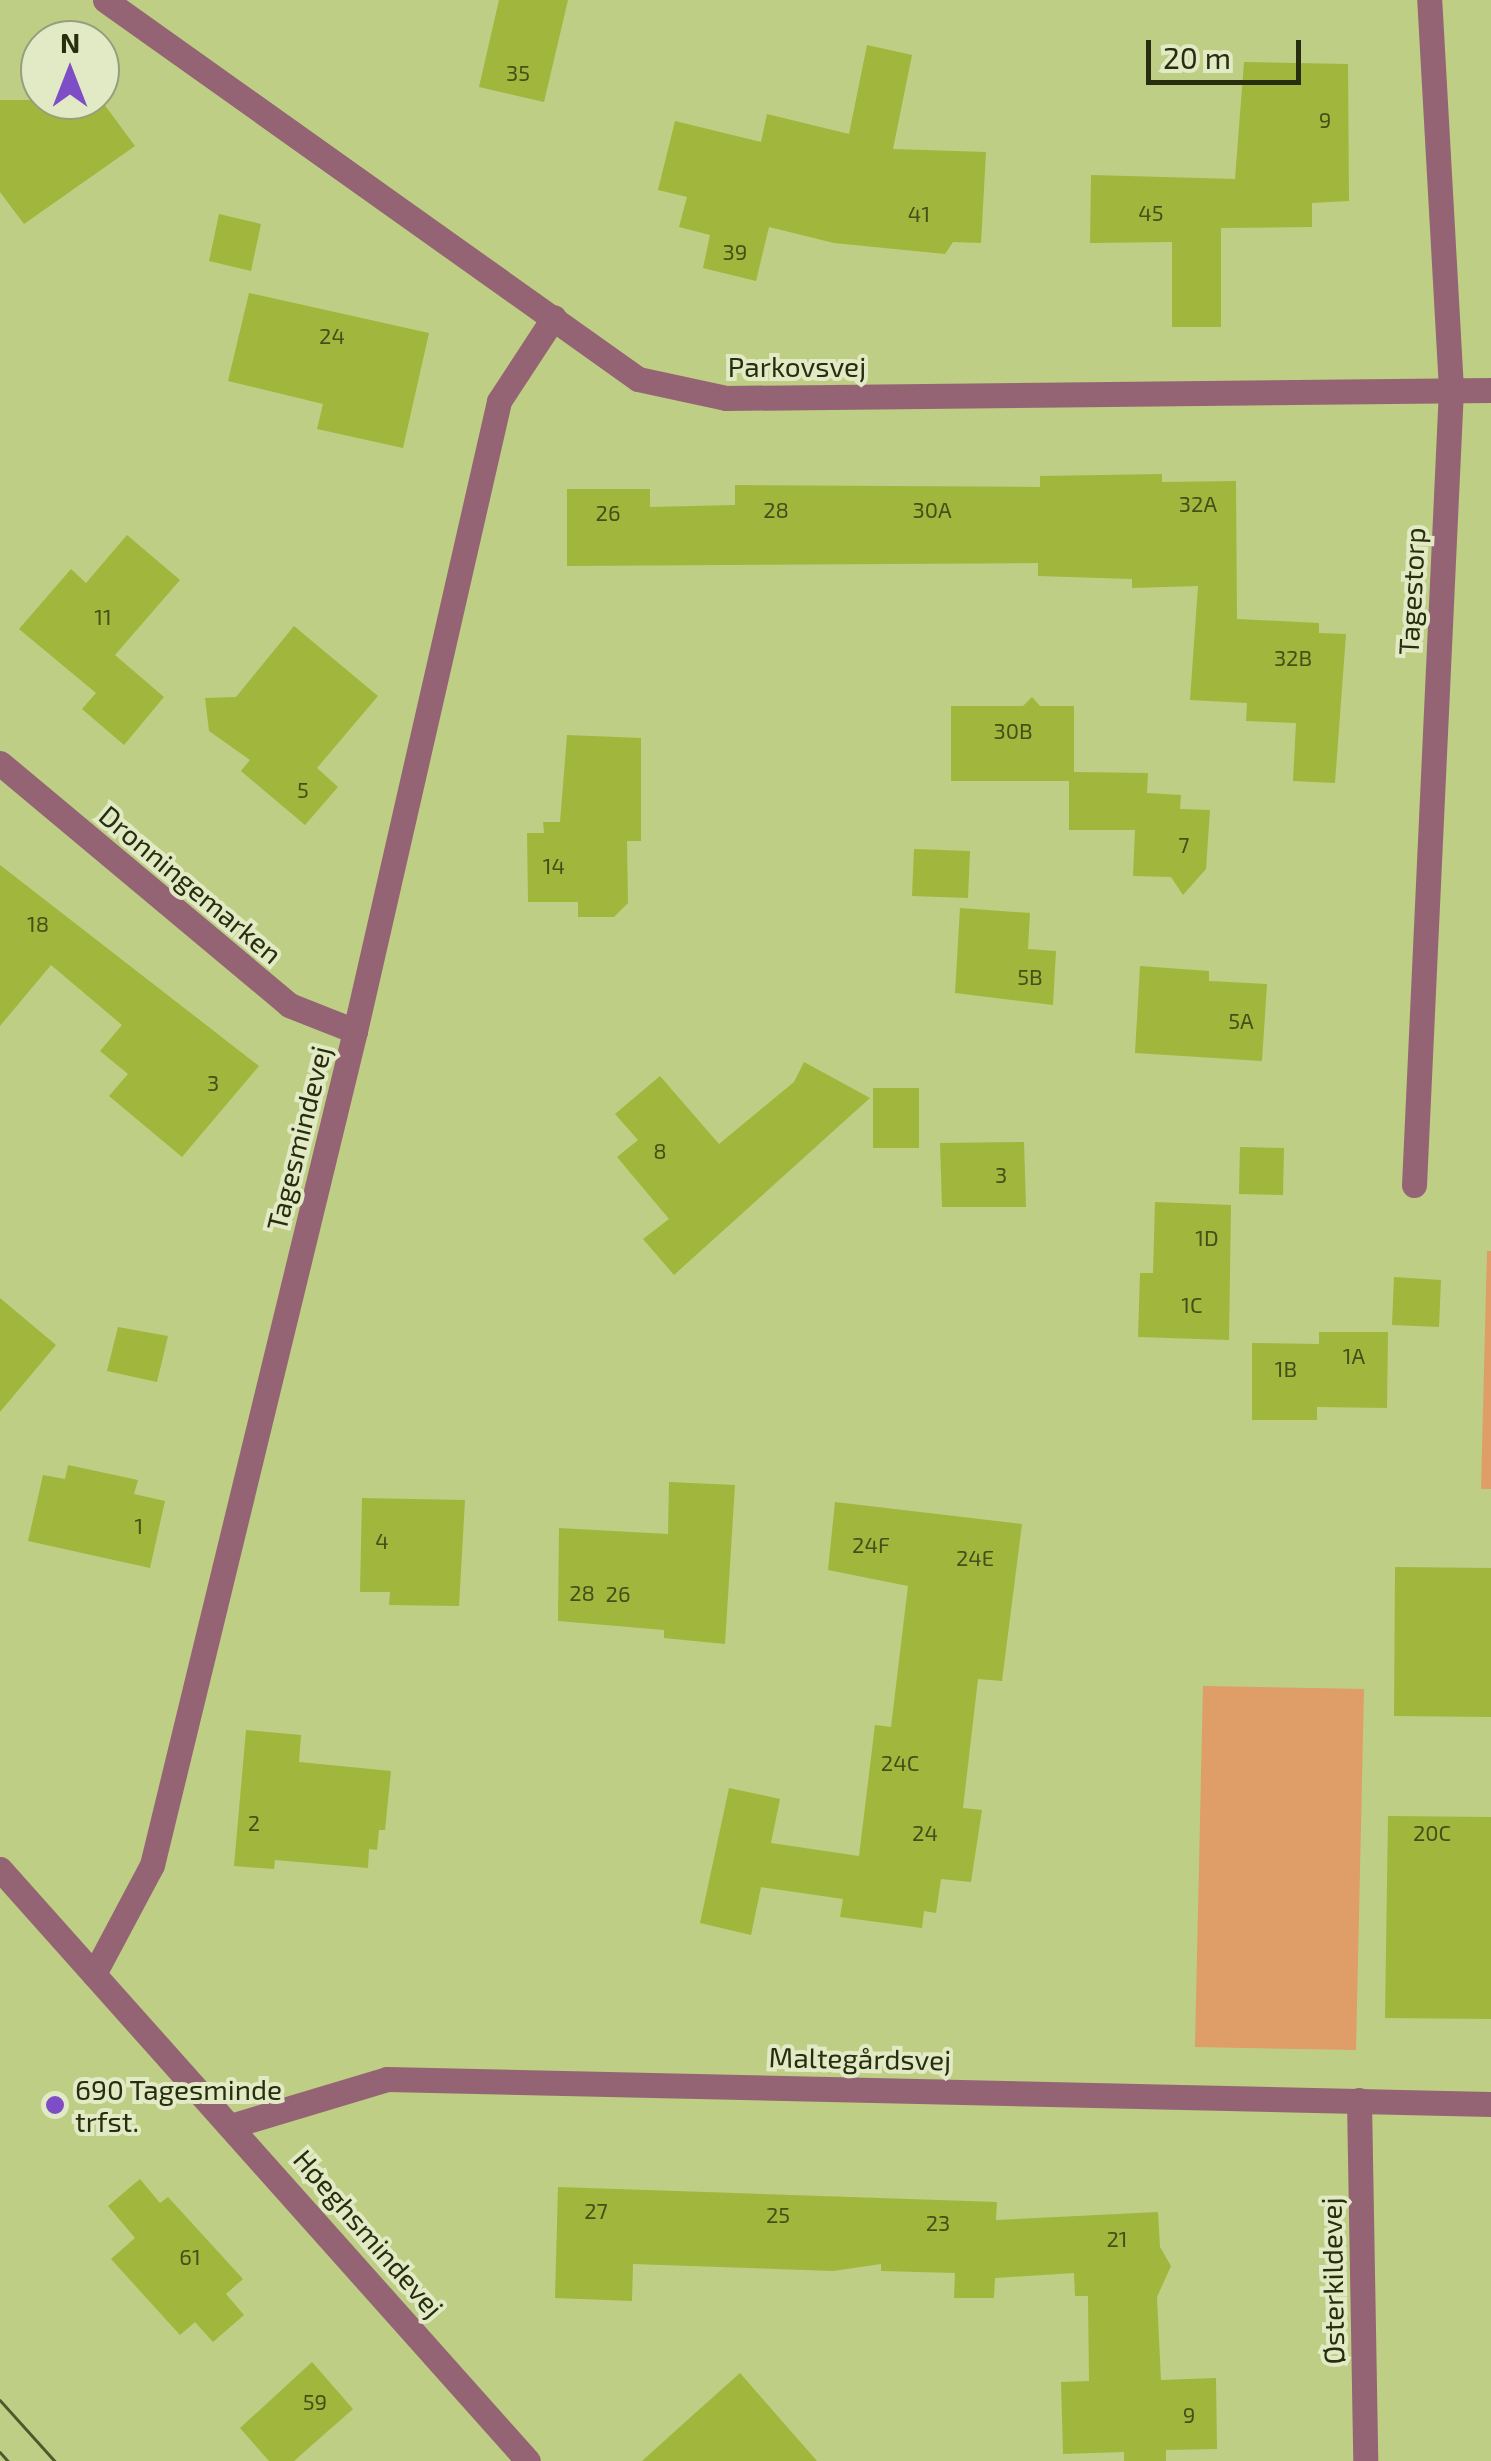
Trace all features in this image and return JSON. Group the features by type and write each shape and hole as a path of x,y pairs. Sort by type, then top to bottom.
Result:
{"street":[{"name":"Parkovsvej","path":"106,0 638,380 726,398 1491,390"},
{"name":"Tagestorp","path":"1414,1185 1450,389 1430,0"},
{"name":"Tagesmindevej","path":"94,1974 152,1865 355,1031 499,401 554,318"},
{"name":"Dronningemarken","path":"0,762 289,1005 355,1031"},
{"name":"Høeghsmindevej","path":"0,1870 234,2125 528,2461"},
{"name":"Maltegårdsvej","path":"234,2125 387,2079 1491,2104"},
{"name":"Østerkildevej","path":"1359,2100 1365,2461"}],"shaded area":[{"path":"1487,1251 1491,1251 1491,1489 1481,1489"},
{"path":"1203,1686 1364,1689 1356,2050 1195,2047"}],"building":[{"path":"499,0 568,0 544,102 479,87"},
{"path":"867,45 912,55 893,149 986,152 981,243 953,242 945,254 834,243 769,227 756,281 703,268 710,235 679,227 687,197 658,190 675,121 761,142 767,114 849,134"},
{"path":"1244,62 1348,64 1349,201 1312,203 1312,227 1221,228 1221,327 1172,327 1172,242 1090,243 1091,175 1235,179"},
{"path":"0,100 20,100 20,120 116,120 135,146 24,224 0,192"},
{"path":"219,214 261,224 251,271 209,261"},
{"path":"249,293 429,333 403,448 317,429 323,404 228,381"},
{"path":"1162,474 1162,482 1236,481 1237,619 1319,623 1319,633 1346,634 1335,783 1293,781 1296,723 1246,721 1247,703 1190,700 1198,586 1132,588 1132,579 1038,576 1038,563 567,566 567,489 650,489 650,507 735,505 735,485 1040,487 1040,476"},
{"path":"127,535 180,580 115,655 164,697 124,745 82,709 96,693 19,629 71,569 86,583"},
{"path":"294,626 378,696 317,768 338,787 305,825 241,771 250,760 209,731 205,698 236,697"},
{"path":"1032,697 1040,706 1074,706 1074,772 1148,773 1147,793 1181,795 1180,809 1210,810 1206,869 1183,895 1171,877 1133,876 1135,830 1069,830 1069,781 951,781 951,706 1023,706"},
{"path":"567,735 641,738 641,841 627,841 628,903 614,917 578,917 578,902 528,902 527,833 544,833 543,822 560,822"},
{"path":"914,849 970,851 968,898 912,896"},
{"path":"0,865 259,1066 182,1157 109,1096 128,1074 100,1051 122,1025 51,965 0,1026"},
{"path":"960,908 1030,913 1028,949 1056,951 1053,1005 955,993"},
{"path":"1140,966 1209,971 1209,981 1267,984 1262,1061 1135,1053"},
{"path":"804,1062 870,1098 674,1275 643,1239 669,1219 617,1157 638,1140 615,1114 660,1076 719,1144 794,1082"},
{"path":"873,1088 919,1088 919,1148 873,1148"},
{"path":"1024,1142 1026,1207 942,1207 940,1143"},
{"path":"1240,1147 1284,1148 1283,1195 1239,1194"},
{"path":"1155,1202 1231,1205 1229,1340 1138,1337 1140,1273 1153,1273"},
{"path":"1394,1277 1441,1280 1439,1327 1392,1325"},
{"path":"0,1298 56,1345 0,1412"},
{"path":"118,1327 168,1336 157,1382 107,1371"},
{"path":"1319,1332 1388,1332 1387,1408 1317,1407 1317,1420 1252,1420 1252,1343 1319,1344"},
{"path":"68,1465 138,1480 134,1494 165,1501 150,1568 28,1541 43,1475 65,1479"},
{"path":"669,1482 735,1485 725,1644 664,1638 664,1630 558,1621 559,1528 668,1534"},
{"path":"362,1498 465,1500 459,1606 389,1605 390,1592 360,1592"},
{"path":"835,1502 1022,1524 1002,1681 978,1679 963,1808 982,1810 971,1882 941,1879 936,1913 924,1911 922,1928 840,1917 843,1899 761,1887 751,1935 700,1923 729,1788 780,1799 771,1843 859,1856 875,1725 891,1727 908,1586 828,1570"},
{"path":"1395,1567 1491,1568 1491,1717 1394,1716"},
{"path":"246,1730 301,1735 299,1762 391,1771 385,1830 379,1830 377,1850 369,1849 368,1868 275,1860 274,1869 234,1866"},
{"path":"1388,1816 1491,1817 1491,2019 1385,2018"},
{"path":"140,2179 160,2203 168,2197 243,2279 226,2294 244,2315 213,2342 195,2322 180,2335 111,2259 135,2238 108,2206"},
{"path":"558,2187 997,2202 996,2220 1158,2212 1160,2247 1171,2266 1157,2297 1161,2380 1216,2378 1217,2449 1166,2450 1166,2461 1124,2461 1124,2452 1063,2454 1061,2382 1089,2381 1088,2296 1075,2296 1074,2273 995,2278 994,2298 954,2298 955,2273 881,2271 881,2264 833,2271 633,2264 632,2301 555,2298"},
{"path":"312,2362 353,2409 294,2461 269,2461 240,2428"},
{"path":"740,2373 817,2461 642,2461 683,2424"}],"tram line":[{"path":"0,2400 55,2461"},
{"path":"0,2452 8,2461"}],"place":[{"name":"690 Tagesminde trfst.","path":"55,2105"}]}
